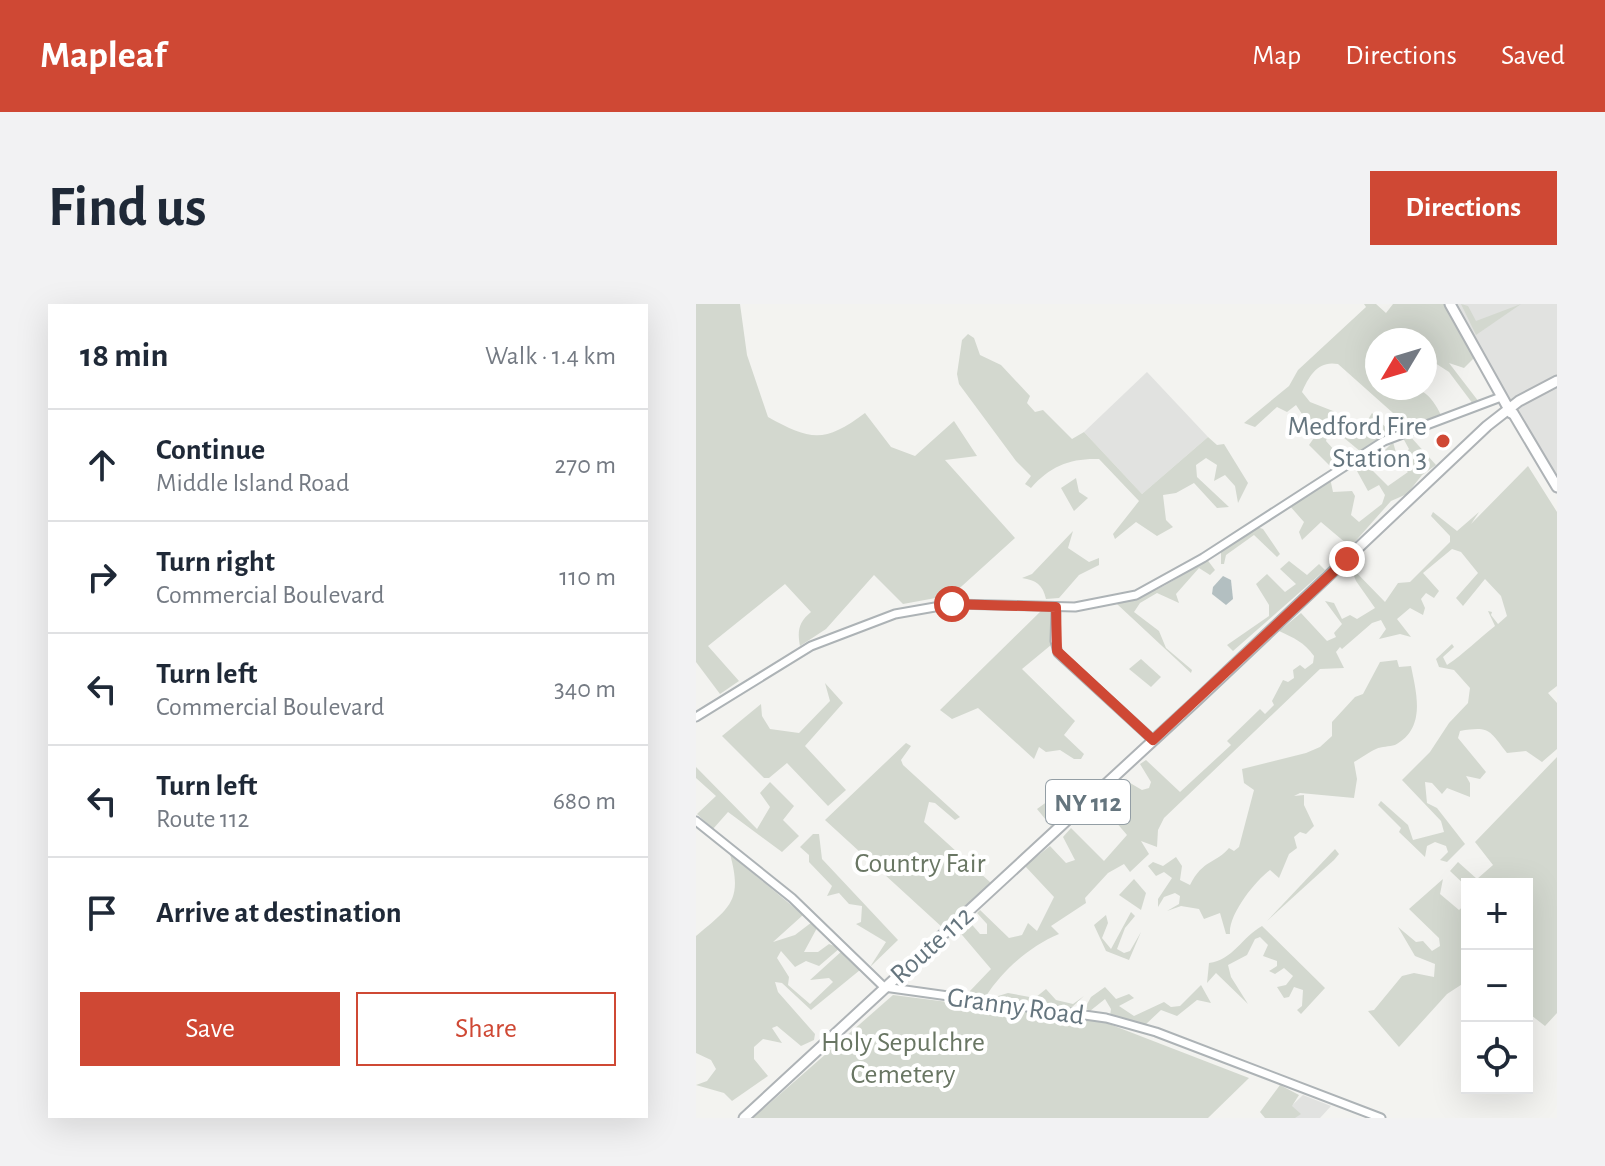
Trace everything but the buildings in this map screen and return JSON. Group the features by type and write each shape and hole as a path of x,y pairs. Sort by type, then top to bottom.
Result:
{"main road":[{"path":"1450,304 1557,487"},
{"path":"1490,372 1501,397 1512,410"},
{"name":"Route 112","path":"744,1118 1471,444 1512,410 1557,381"},
{"name":"Route 112","path":"1512,410 1557,387"}],"street":[{"path":"696,717 769,669 811,646 895,614 952,604 1056,607 1136,595 1203,558 1384,441 1501,397"},
{"path":"1056,607 1057,651 1153,740"},
{"path":"696,821 792,898 884,987"},
{"name":"Granny Road","path":"884,987 1106,1018 1156,1032 1381,1118"}],"shaded area":[{"path":"1456,304 1557,304 1557,482 1516,413"},
{"path":"1147,372 1208,437 1142,494 1084,432"},
{"path":"1223,576 1231,580 1233,599 1226,605 1212,594 1213,587"},
{"path":"1303,1095 1331,1106 1320,1118 1279,1118"}],"green space":[{"path":"696,304 740,304 747,355 768,417 796,431 828,434 865,413 891,447 915,456 954,421 977,456 945,460 1015,538 952,595 903,604 874,575 826,629 800,646 800,627 811,612 785,584 708,646 739,681 720,694 696,662"},
{"path":"1364,304 1376,304 1386,313 1393,304 1445,304 1474,358 1464,368 1449,363 1479,402 1473,404 1449,372 1437,364 1437,328 1365,328 1365,388 1338,364 1331,363 1315,370 1302,392 1310,402 1333,411 1369,435 1376,430 1369,418 1372,413 1391,433 1361,452 1326,423 1321,427 1328,434 1326,441 1345,462 1333,469 1309,445 1316,435 1296,405 1287,412 1277,407 1255,427 1244,423 1289,386 1298,370 1366,307"},
{"path":"1461,304 1468,306 1476,321 1521,304 1476,335"},
{"path":"968,334 974,338 980,355 1001,365 1030,396 1027,403 1035,412 1043,410 1072,439 1084,432 1142,494 1208,437 1217,445 1224,444 1248,483 1238,503 1235,486 1225,475 1214,481 1217,465 1206,458 1196,465 1197,477 1229,507 1217,508 1194,483 1176,493 1163,495 1166,520 1173,527 1157,536 1136,522 1115,539 1113,534 1139,501 1099,459 1062,465 1031,488 1025,484 1031,476 1016,461 959,384 957,374 962,340"},
{"path":"1378,400 1432,400 1442,417 1406,429 1398,428 1402,421"},
{"path":"1409,435 1436,465 1422,475 1407,494 1391,501 1352,545 1321,522 1302,540 1299,532 1304,522 1289,505 1330,478 1333,492 1352,491 1355,496 1351,515 1359,522 1382,504 1385,495 1379,485 1368,491 1357,471 1362,468 1359,463 1362,460 1388,486 1408,472 1385,450 1393,442 1397,456 1401,458 1409,449 1403,438"},
{"path":"1528,466 1557,512 1557,686 1548,693 1557,703 1557,749 1542,762 1526,751 1507,753 1492,735 1483,730 1460,731 1458,738 1486,772 1480,779 1466,776 1470,783 1470,797 1447,788 1442,794 1432,783 1425,782 1427,803 1437,808 1465,844 1447,862 1440,860 1448,852 1446,846 1435,842 1427,846 1425,857 1399,832 1401,828 1378,805 1381,801 1408,825 1413,840 1444,832 1441,821 1402,780 1430,752 1449,723 1468,703 1470,688 1454,670 1439,667 1436,659 1452,644 1454,647 1443,657 1447,665 1495,626 1488,611 1492,612 1498,624 1507,616 1501,596 1485,579 1463,606 1456,598 1478,573 1461,552 1452,549 1423,573 1439,591 1434,598 1426,593 1421,599 1425,608 1423,615 1410,608 1397,619 1411,637 1400,634 1379,639 1386,629 1381,620 1372,623 1342,649 1340,647 1336,652 1344,668 1320,669 1164,818 1158,830 1157,847 1141,841 1149,854 1130,872 1124,864 1108,873 1085,898 1086,903 1051,926 1059,934 1018,960 986,996 969,992 991,969 957,929 968,920 980,934 987,934 987,924 977,913 980,910 1009,938 1022,935 1028,923 1037,931 1054,897 1025,866 1050,846 1066,863 1075,860 1063,837 1071,828 1104,861 1127,835 1104,808 1125,780 1142,790 1149,788 1151,782 1140,764 1146,760 1180,792 1231,745 1227,741 1260,709 1265,714 1274,705 1272,701 1283,680 1288,682 1294,678 1293,670 1300,665 1305,669 1313,663 1314,656 1306,647 1279,631 1301,613 1327,641 1336,637 1334,633 1342,624 1325,601 1334,603 1342,619 1350,615 1357,619 1375,608 1356,581 1350,566 1385,602 1398,583 1410,582 1450,542 1450,536 1431,516 1433,512 1457,531 1479,512 1471,524"},
{"path":"1076,478 1079,492 1088,498 1074,511 1061,488"},
{"path":"1257,527 1263,529 1280,554 1277,557 1254,535 1226,555 1224,564 1221,564 1221,551"},
{"path":"1073,531 1068,548 1089,562 1099,558 1099,565 1079,575 1059,598 1046,599 1038,584 1022,578 1032,574"},
{"path":"1206,558 1215,570 1210,575 1199,568 1176,594 1179,603 1157,593 1140,603 1134,612 1159,631 1166,648 1192,670 1191,673 1117,604 1164,586"},
{"path":"1289,561 1307,575 1319,564 1325,570 1233,651 1227,645 1269,616 1269,605 1256,584 1267,574 1285,592 1296,584 1280,569"},
{"path":"1043,609 1053,613 1051,645 1022,669 1075,721 1064,735 1084,754 1081,759 1074,759 1060,750 1046,752 1039,747 1034,759 978,708 952,719 940,710"},
{"path":"1141,659 1161,677 1151,687 1129,669"},
{"path":"1397,660 1399,667 1411,666 1417,709 1412,729 1395,745 1378,748 1354,762 1357,779 1354,798 1300,793 1294,796 1304,795 1304,805 1314,826 1306,834 1300,832 1294,837 1297,848 1289,854 1279,878 1270,870 1250,890 1233,918 1230,934 1226,934 1220,913 1204,919 1199,909 1181,906 1167,911 1179,904 1180,896 1175,893 1164,897 1158,907 1158,899 1172,878 1164,872 1156,876 1148,866 1153,862 1163,866 1176,857 1182,866 1180,880 1190,885 1205,866 1229,848 1234,851 1239,847 1254,790 1244,783 1242,769 1320,747 1332,736 1332,722 1355,697 1363,694 1380,662"},
{"path":"825,683 843,703 805,746 846,790 828,806 787,763 769,778 764,778 722,736 761,704 762,716 770,729 799,733 830,701"},
{"name":"Country Fair","path":"906,743 911,746 901,760 903,765 960,817 955,820 935,803 929,802 924,822 991,883 943,928 825,820"},
{"path":"1557,757 1557,1013 1545,1026 1533,1017 1533,878 1478,878 1493,865 1475,842"},
{"path":"696,767 757,829 770,807 760,793 770,782 794,806 783,820 799,836 782,852 728,812 713,829 697,814 716,796 696,778"},
{"path":"1066,788 1072,795 1068,800 1071,806 1051,826 1037,809"},
{"path":"813,834 819,834 822,859 898,940 870,967 886,942 856,924 861,922 862,906 849,904 839,893 827,896 832,886 809,862 809,855 800,847"},
{"path":"1335,849 1339,854 1334,860 1267,921"},
{"path":"730,854 803,915 773,942 795,935 812,922 817,928 804,952 818,952 829,944 840,948 819,966 806,961 795,967 781,951 777,958 789,977 788,985 810,1004 833,982 829,978 810,980 843,950 860,970 811,1010 782,983 775,982 778,992 815,1034 814,1040 801,1046 777,1026 772,1028 782,1043 763,1039 754,1047 754,1059 768,1076 732,1101 724,1093 696,1085 707,1081 716,1069 711,1060 696,1053 696,936 731,902 735,883"},
{"path":"1458,862 1476,878 1461,878 1461,881 1450,871"},
{"path":"1134,879 1146,893 1141,910 1119,895"},
{"path":"1443,879 1440,894 1459,910 1461,908 1461,985 1447,994 1399,1047 1368,1011 1374,1010 1402,976 1414,973 1434,977 1435,964 1415,956 1398,927 1416,942 1423,941 1432,951 1440,946 1439,938 1409,909"},
{"path":"1131,912 1135,916 1125,928 1117,949 1124,953 1130,951 1141,932 1129,960 1106,951 1094,925 1106,915 1108,923 1102,938 1111,949"},
{"path":"1262,926 1325,988 1301,1014 1297,1010 1302,1006 1303,990 1294,987 1289,997 1284,998 1277,987 1286,985 1293,976 1284,968 1275,974 1269,971 1277,966 1277,961 1263,956 1268,945 1260,937 1255,939 1247,955 1228,965 1231,977 1248,1004 1216,973 1207,983 1209,963 1225,958"},
{"path":"1201,985 1211,1003 1197,1000 1177,1016 1161,1010 1145,1025 1110,1016 1111,1009 1105,999 1090,1011 1085,1008 1091,997 1105,987 1116,999 1129,994 1134,998 1119,1006 1134,1016 1164,1002 1171,1007 1180,1006"},
{"path":"1046,989 1056,1000 1073,1004 1084,996 1071,1008 995,997 1008,993 1035,998"},
{"name":"Holy Sepulchre Cemetery","path":"893,995 1104,1022 1249,1078 1208,1118 753,1118"},
{"path":"1280,1085 1299,1095 1292,1106 1301,1114 1295,1118 1265,1118 1260,1112"}],"place":[{"name":"Medford Fire Station 3","path":"1443,441"}],"route":[{"path":"952,604 1056,607 1057,651 1153,740 1347,559"}]}
